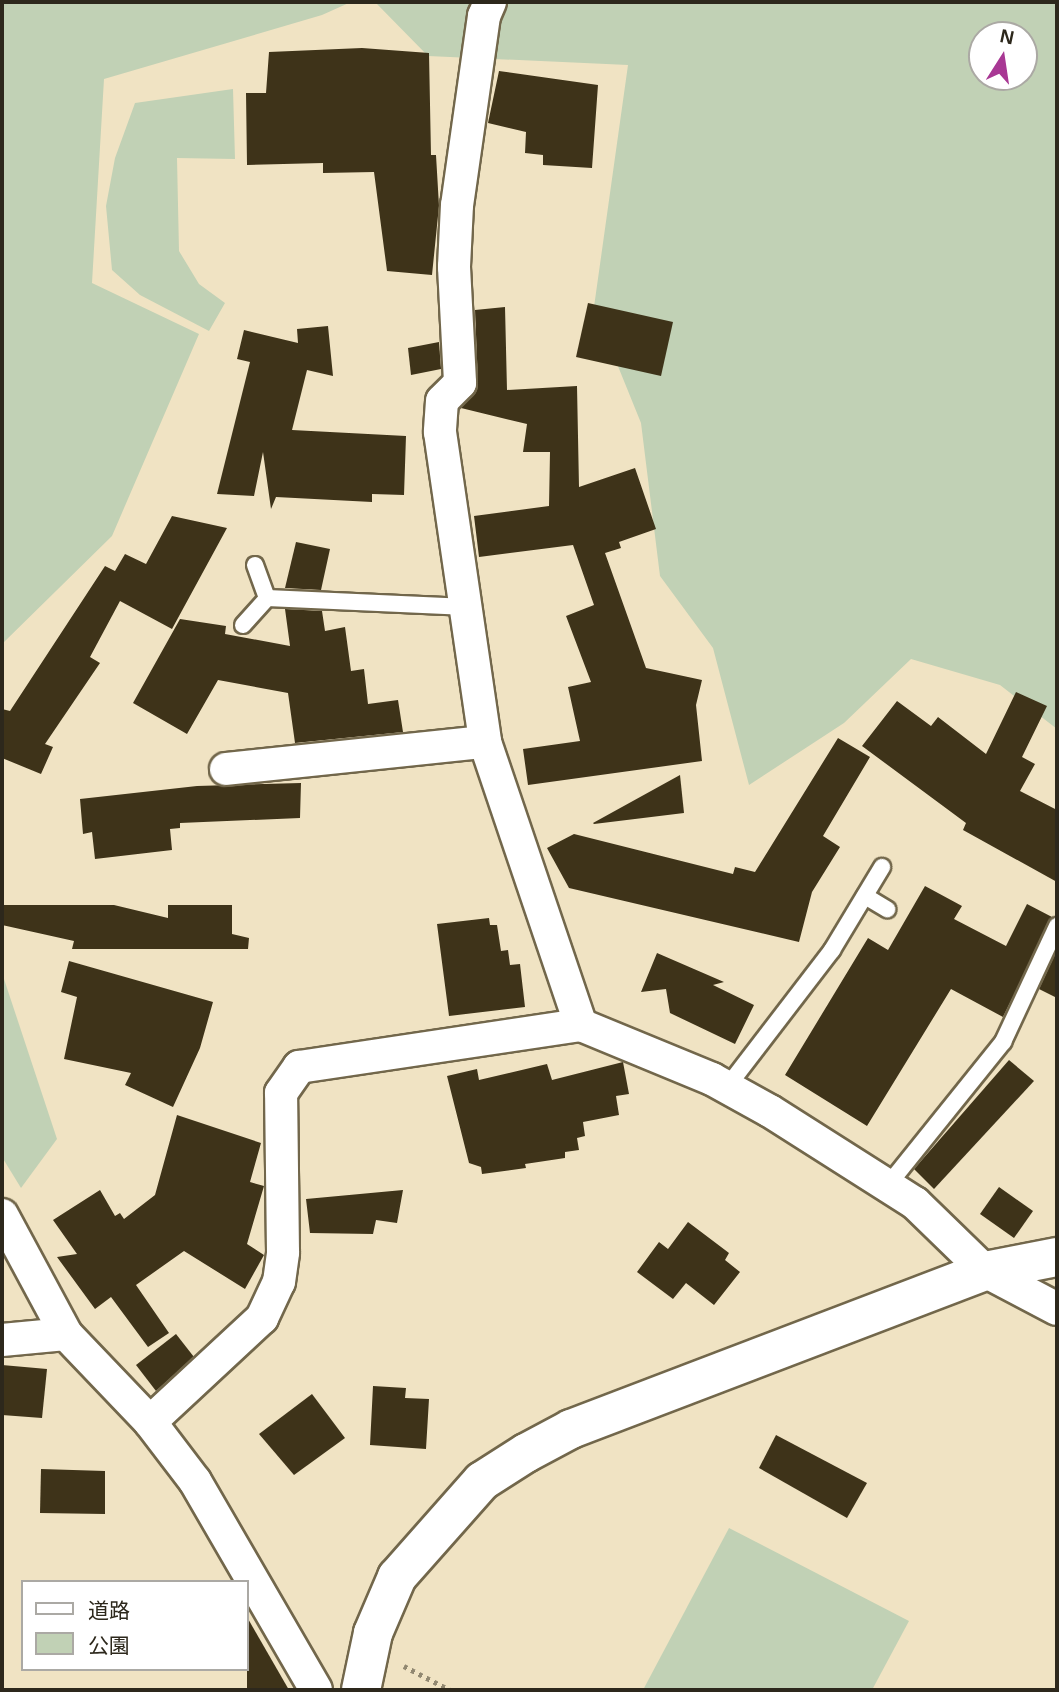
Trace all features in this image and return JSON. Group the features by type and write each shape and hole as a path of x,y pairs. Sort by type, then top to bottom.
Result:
{"street":[{"path":"490,2 484,16 457,205 454,267 460,383 442,401 440,432 462,607 485,742 581,1025"},
{"path":"226,769 485,742"},
{"path":"150,1422 262,1318 279,1282 283,1252 281,1093 299,1068 581,1025 727,1087 915,1203 985,1271 1057,1309"},
{"path":"2,1215 66,1334 150,1422 195,1481 316,1690"},
{"path":"361,1690 370,1647 397,1577 419,1548 482,1481 526,1453 571,1429 985,1271 1057,1257"},
{"path":"2,1340 66,1334"}],"lane":[{"path":"255,565 267,597"},
{"path":"267,597 462,607"},
{"path":"243,625 267,597"},
{"path":"727,1087 832,950 882,867"},
{"path":"865,895 887,909"},
{"path":"888,1185 1003,1042 1057,926"}],"path":[{"path":"370,1647 450,1690"}],"green space":[{"path":"2,2 351,2 322,15 104,79 92,283 199,334 112,536 2,644"},
{"path":"375,2 1057,2 1057,729 1000,685 911,659 844,723 749,785 713,648 660,576 641,423 594,307 628,65 428,56"},
{"path":"233,89 235,159 177,158 179,251 199,284 225,303 209,331 140,295 112,270 106,206 115,158 135,103"},
{"path":"2,973 57,1139 21,1188 2,1157"},
{"path":"729,1528 909,1621 872,1690 643,1690"}],"building":[{"path":"362,48 429,53 431,155 436,155 439,206 432,275 387,271 374,172 323,173 323,163 247,165 246,93 266,93 269,52"},
{"path":"499,71 598,85 592,168 543,165 543,155 525,153 526,132 488,123"},
{"path":"588,303 673,322 661,376 576,357"},
{"path":"505,307 507,390 577,386 579,487 635,468 656,529 619,542 621,548 605,553 646,668 702,680 696,705 702,761 528,785 523,749 580,741 568,687 591,682 566,616 594,605 573,545 479,557 474,516 549,506 550,452 523,452 527,424 461,408 478,383 475,310"},
{"path":"328,326 333,376 307,370 292,430 406,436 404,495 372,494 372,502 276,497 271,509 263,452 254,496 217,494 250,362 237,359 244,330 298,343 297,329"},
{"path":"439,342 441,369 411,375 408,348"},
{"path":"172,516 227,528 172,629 120,601 90,657 100,663 45,744 53,747 41,774 2,758 2,709 10,711 105,566 115,571 125,554 146,564"},
{"path":"296,542 330,549 321,590 285,588"},
{"path":"285,609 322,611 325,631 345,627 351,671 364,669 368,704 398,700 403,732 295,743 288,693 218,680 187,734 133,703 180,619 226,626 225,634 290,646"},
{"path":"1016,692 1047,706 1022,757 1035,764 1020,791 1057,810 1057,882 963,830 966,823 862,746 897,701 931,726 938,717 986,754"},
{"path":"838,738 870,757 823,836 840,847 812,892 799,942 569,888 547,848 574,834 733,874 735,867 755,872"},
{"path":"680,775 684,813 593,823"},
{"path":"301,783 300,818 180,823 180,828 170,829 172,850 95,859 92,832 83,834 80,799 197,786"},
{"path":"925,886 962,906 954,919 1006,946 1027,904 1052,917 1003,1017 951,989 867,1126 785,1075 868,938 888,950"},
{"path":"2,905 114,905 168,918 168,905 232,905 232,934 249,938 248,949 72,949 74,941 2,925"},
{"path":"489,918 490,925 497,925 501,951 508,950 510,965 520,964 525,1007 449,1016 437,924"},
{"path":"1057,950 1057,998 1039,989"},
{"path":"657,953 724,982 713,985 754,1005 735,1044 670,1013 666,989 641,992"},
{"path":"69,961 213,1002 200,1048 173,1107 125,1085 131,1073 64,1059 77,997 61,992"},
{"path":"1009,1060 1034,1081 934,1189 914,1169"},
{"path":"623,1062 629,1094 616,1096 619,1115 583,1122 585,1136 577,1138 579,1150 565,1152 565,1158 525,1164 526,1168 482,1174 481,1167 469,1163 447,1076 477,1069 479,1080 547,1064 552,1080"},
{"path":"177,1115 261,1143 250,1182 264,1186 247,1244 264,1255 245,1289 184,1251 136,1285 169,1333 148,1347 111,1297 95,1309 57,1257 77,1254 53,1220 100,1190 115,1216 120,1213 124,1219 155,1195"},
{"path":"999,1187 1033,1211 1014,1238 980,1214"},
{"path":"403,1190 397,1223 376,1220 373,1234 310,1233 306,1199"},
{"path":"688,1222 729,1253 725,1260 740,1272 714,1305 686,1283 673,1299 637,1272 659,1242 668,1249"},
{"path":"176,1334 194,1357 156,1391 136,1365"},
{"path":"2,1365 47,1369 42,1418 2,1415"},
{"path":"373,1386 406,1388 405,1398 429,1399 426,1449 370,1445"},
{"path":"312,1394 345,1438 294,1475 259,1434"},
{"path":"776,1435 867,1483 847,1518 759,1468"},
{"path":"41,1469 105,1471 105,1514 40,1513"},
{"path":"248,1619 289,1690 247,1690 248,1671"}]}
